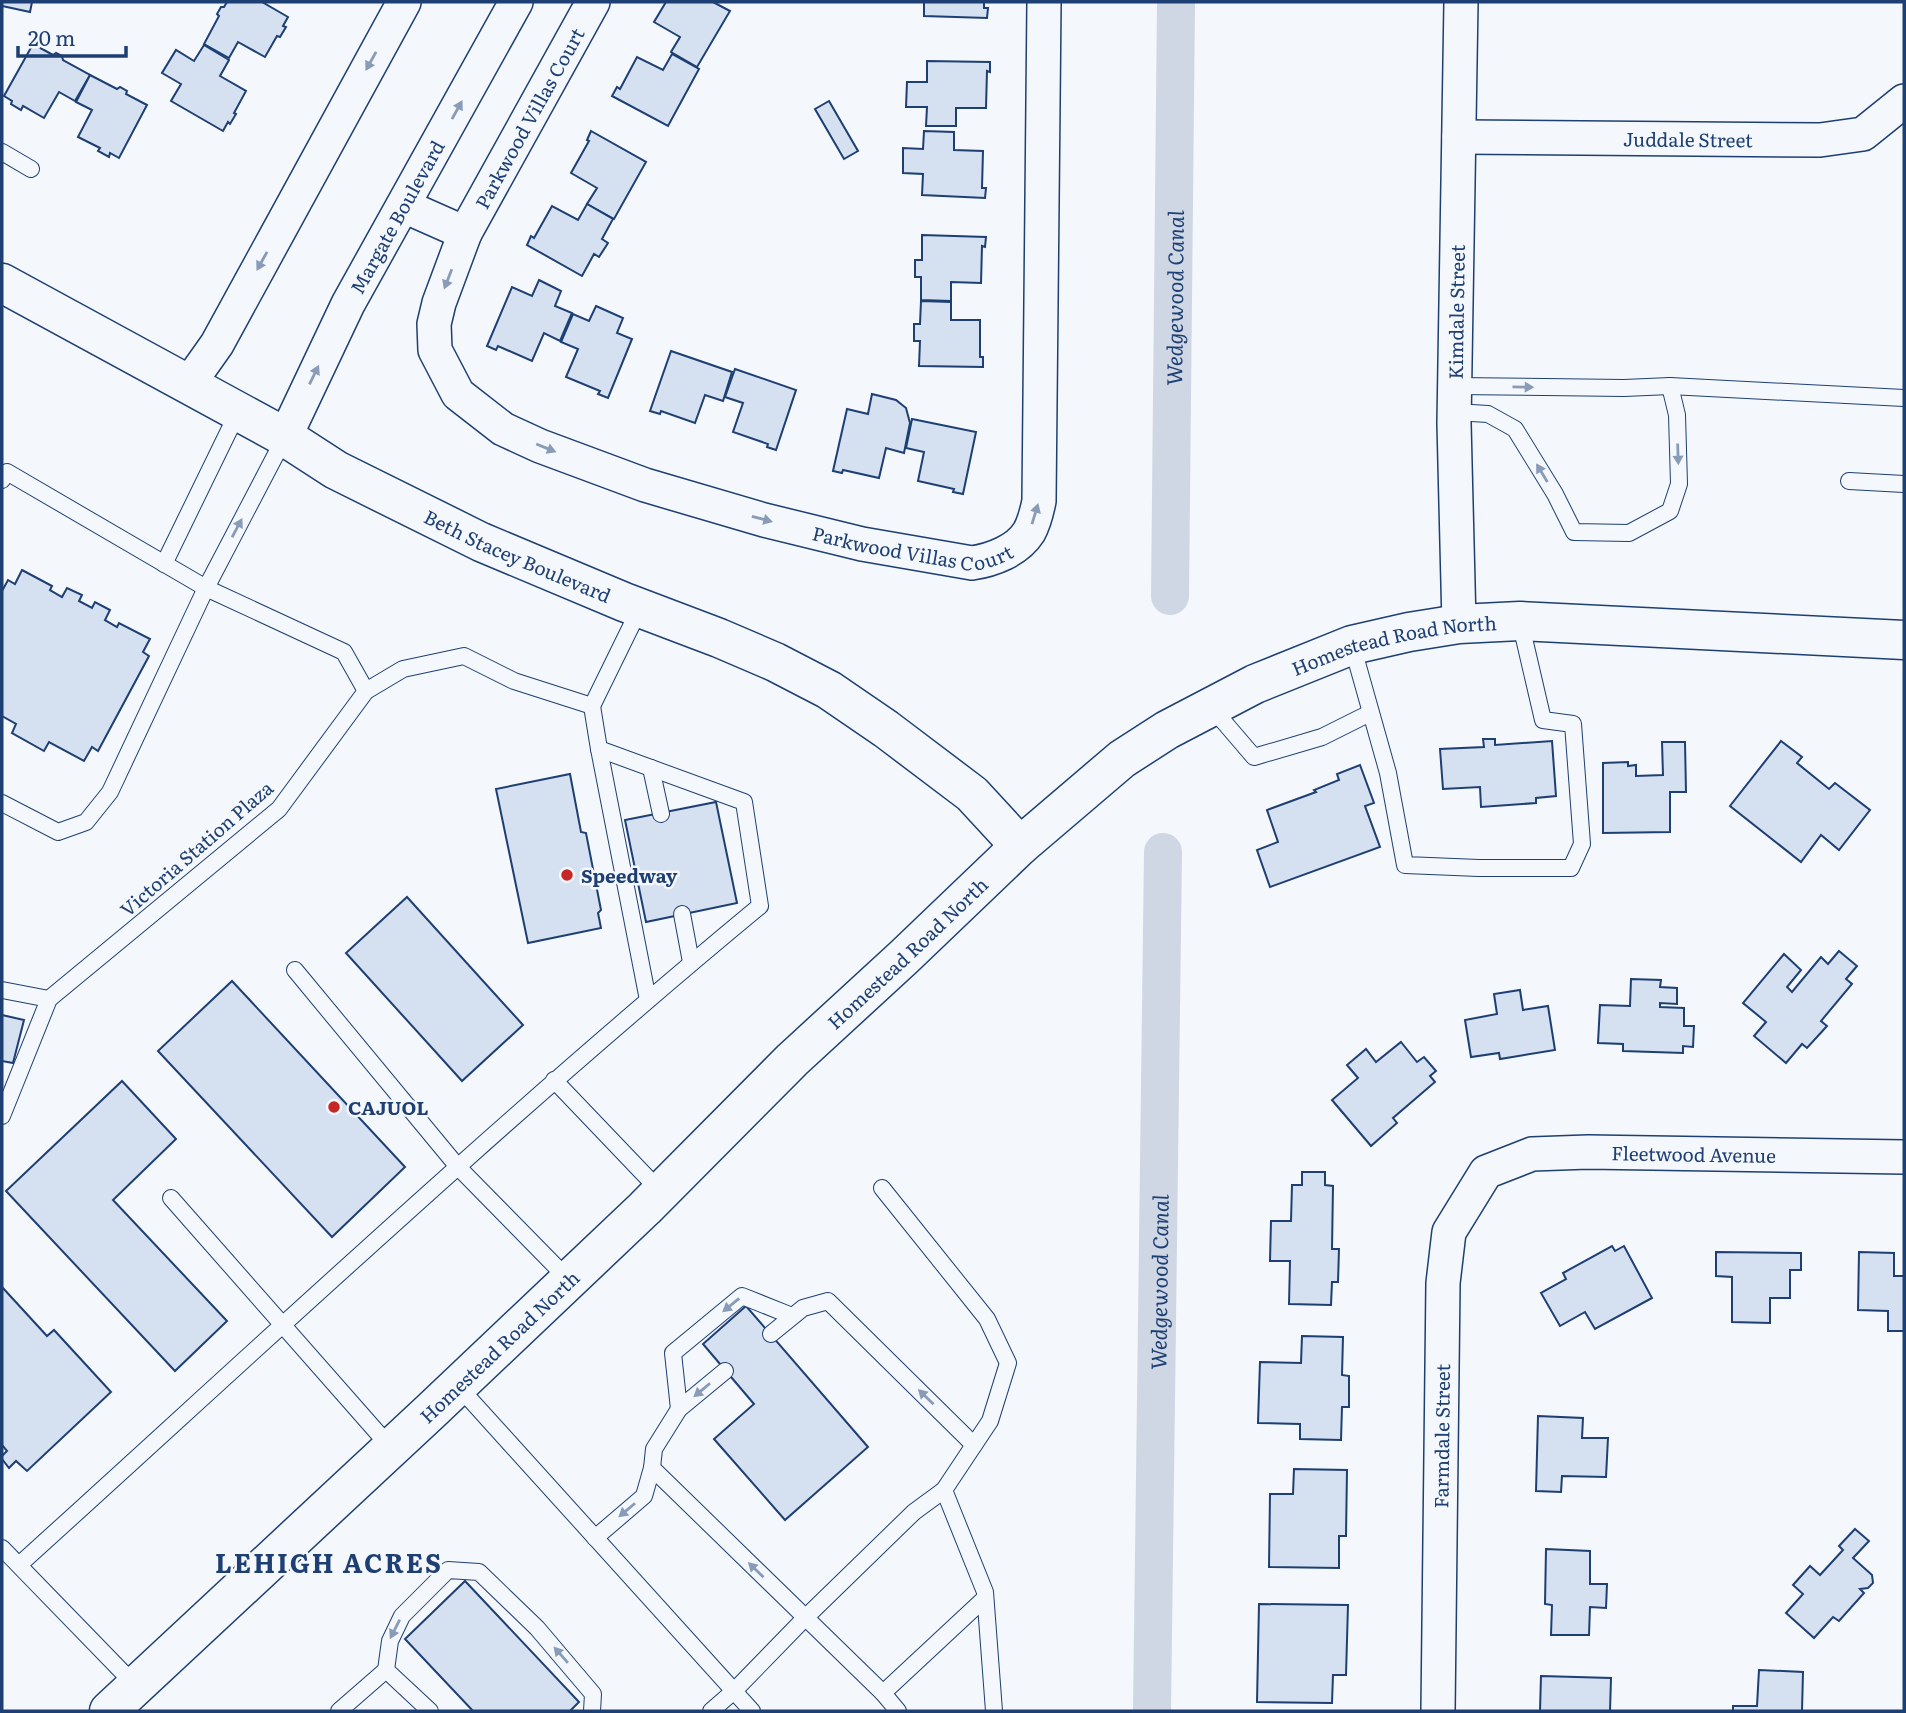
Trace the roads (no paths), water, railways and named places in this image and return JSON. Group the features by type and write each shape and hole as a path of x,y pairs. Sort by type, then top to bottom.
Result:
{"main road":[{"name":"Beth Stacey Boulevard","path":"2,283 285,437 336,470 481,542 719,638 775,662 830,691 886,729 972,794 1020,846"},
{"name":"Homestead Road North","path":"122,1699 569,1280 792,1060 1020,846 1122,759 1167,730 1255,684 1352,645 1459,624 1520,621 1904,640"}],"street":[{"path":"188,385 217,344 404,2"},
{"name":"Margate Boulevard","path":"285,437 348,304 516,2"},
{"name":"Parkwood Villas Court","path":"593,2 465,233 439,303 434,324 435,350 458,394 503,429 540,446 645,485 764,520 862,544 972,563 1006,552 1024,540 1030,531 1040,501 1044,2"},
{"name":"Kimdale Street","path":"1459,624 1455,399 1461,2"},
{"name":"Juddale Street","path":"1460,137 1820,140 1863,134 1904,101"},
{"path":"404,206 465,233"},
{"name":"Fleetwood Avenue","path":"1486,1172 1532,1154 1588,1152 1904,1157"},
{"name":"Farmdale Street","path":"1437,1711 1443,1283 1449,1232 1486,1172"}],"lane":[{"path":"2,152 31,169"},
{"path":"1455,399 1515,429 1555,494 1574,532 1629,533 1670,511 1679,484 1677,415 1670,386"},
{"path":"1455,399 1670,386 1904,398"},
{"path":"164,564 238,412"},
{"path":"2,803 58,832 86,822 110,792 206,588 285,437"},
{"path":"2,480 7,472 206,588 344,652 366,691"},
{"path":"1849,481 1904,484"},
{"path":"640,608 592,706 648,1000"},
{"path":"1352,645 1388,772 1405,865 1571,868 1582,844 1573,724 1543,720 1520,621"},
{"name":"Victoria Station Plaza","path":"2,1116 50,999 279,809 366,691 403,669 464,656 514,681 592,706"},
{"path":"1211,707 1254,757 1322,737 1370,713"},
{"path":"122,1699 8,1558 284,1325 554,1080 760,906 744,802 599,749"},
{"path":"651,768 661,814"},
{"path":"682,914 691,962"},
{"path":"295,971 458,1167 569,1280"},
{"path":"2,990 50,999"},
{"path":"554,1080 661,1192"},
{"path":"711,1711 914,1512 944,1490 990,1421 1007,1363 987,1319 882,1188"},
{"path":"171,1198 391,1448"},
{"path":"679,1409 673,1353 742,1296 792,1317"},
{"path":"771,1334 803,1308 828,1301 974,1445"},
{"path":"595,1538 644,1496 654,1449 679,1409 725,1371"},
{"path":"458,1385 752,1711"},
{"path":"652,1468 883,1693 898,1711"},
{"path":"944,1490 985,1592 991,1709"},
{"path":"338,1711 386,1670 390,1641 402,1616 448,1570 478,1572 537,1628 593,1694 592,1711"},
{"path":"883,1693 985,1598"},
{"path":"386,1670 430,1711"}],"waterway":[{"name":"Wedgewood Canal","path":"1170,596 1176,2"},
{"name":"Wedgewood Canal","path":"1152,1711 1163,852"}],"place":[{"name":"Speedway","path":"567,875"},
{"name":"CAJUOL","path":"334,1107"}],"district":[{"name":"LEHIGH ACRES","path":"329,1561"}]}
